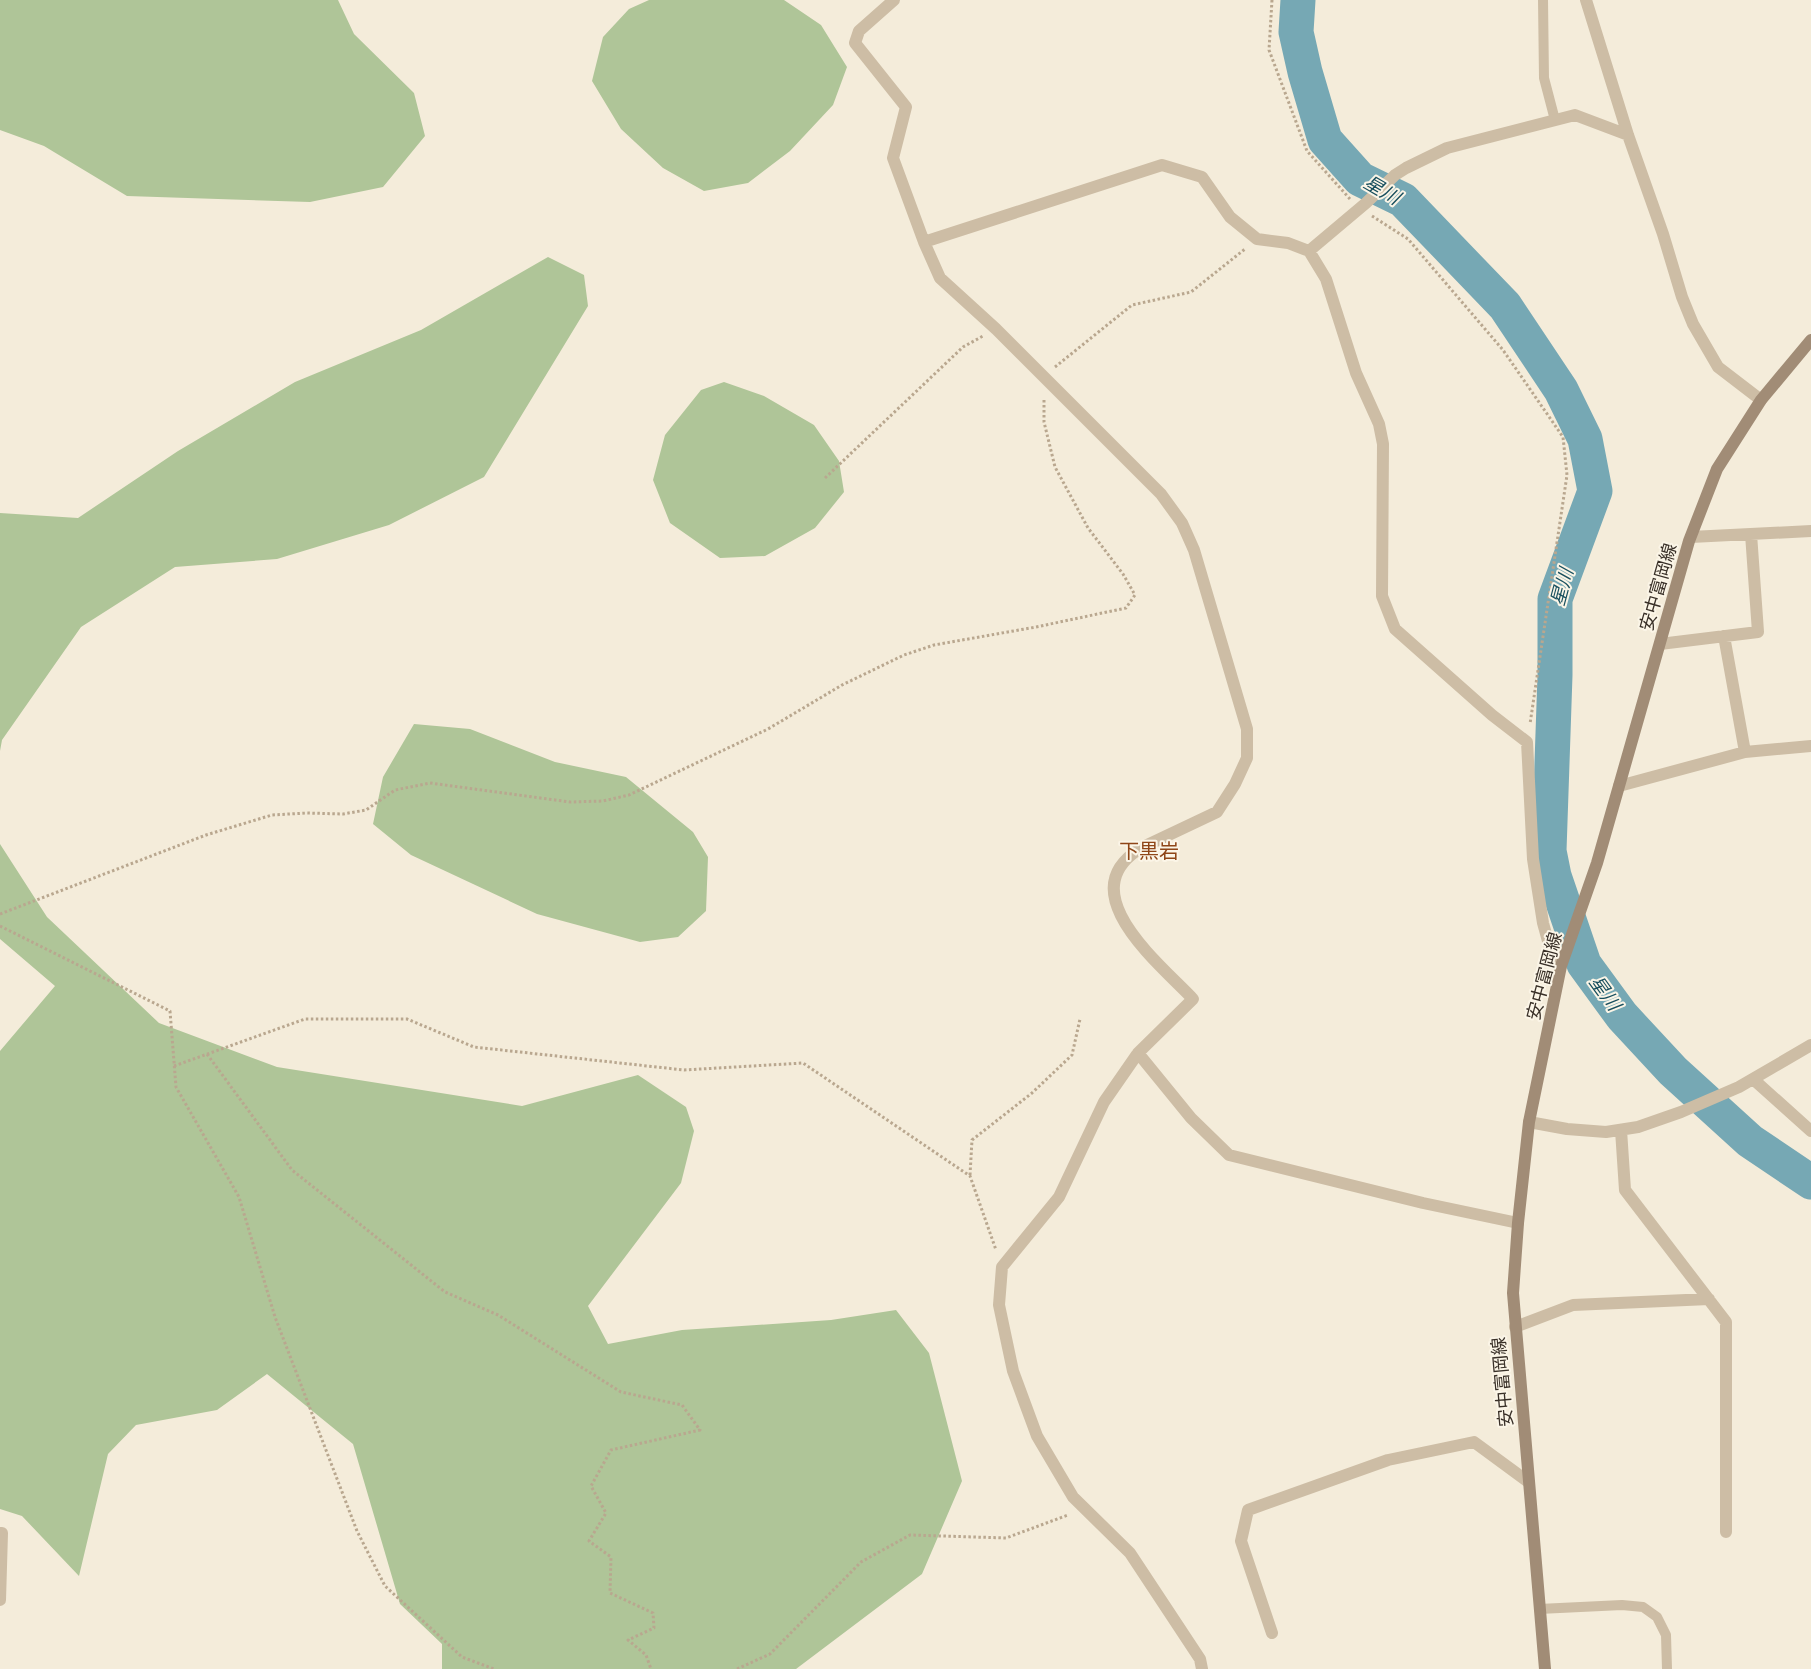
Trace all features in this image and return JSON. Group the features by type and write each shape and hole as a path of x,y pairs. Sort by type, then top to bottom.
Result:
{"main road":[{"name":"安中富岡線","path":"1545,1669 1513,1293 1518,1222 1529,1122 1562,962 1598,863 1691,536 1717,469 1761,400 1809,345"}],"street":[{"path":"894,0 859,31 855,43 906,107 893,158 924,242 940,278 996,329 1161,494 1182,523 1194,550 1247,729 1247,758 1235,784 1217,812 1132,853 1116,871 1114,897 1118,912 1129,931 1193,999 1138,1053 1104,1102 1060,1197 1002,1268 999,1305 1013,1371 1037,1436 1073,1497 1130,1553 1200,1659 1202,1669"},
{"path":"1586,0 1628,135 1663,234 1682,297 1694,324 1718,367 1761,400"},
{"path":"1309,251 1363,206 1395,176 1406,168 1446,148 1575,115 1628,135"},
{"path":"924,242 1162,165 1202,177 1230,217 1257,239 1288,243 1309,251 1326,279 1356,373 1380,424 1384,444 1382,596 1396,629 1492,715 1527,742 1533,859 1551,952 1562,962"},
{"path":"1691,536 1811,531"},
{"path":"1660,644 1758,632 1751,534"},
{"path":"1724,636 1745,752"},
{"path":"1619,786 1745,752 1811,746"},
{"path":"1529,1122 1567,1129 1606,1132 1638,1127 1681,1112 1739,1087 1811,1045"},
{"path":"1138,1053 1147,1067 1191,1118 1229,1155 1422,1203 1518,1222"},
{"path":"1753,1079 1811,1131"},
{"path":"1621,1130 1625,1190 1726,1322 1726,1532"},
{"path":"1515,1327 1574,1305 1709,1299"},
{"path":"1272,1633 1241,1541 1248,1510 1388,1460 1474,1442 1528,1481"},
{"path":"0,1532 2,1533 0,1600"}],"lane":[{"path":"1543,0 1544,78 1555,120"},
{"path":"1539,1609 1622,1605 1643,1606 1657,1617 1666,1635 1667,1669"}],"path":[{"path":"1272,0 1269,50 1307,151 1342,191 1408,239 1503,350 1563,438 1567,475 1527,742"},
{"path":"0,914 206,835 272,815 307,813 343,814 366,810 395,790 430,783 570,802 603,801 629,795 768,729 842,685 904,655 934,645 1046,626 1126,608 1135,594 1123,574 1088,528 1055,467 1044,422 1044,376 1132,305 1191,292 1257,239"},
{"path":"825,478 963,346 996,329"},
{"path":"0,926 170,1011 176,1087 239,1197 275,1317 357,1531 385,1586 462,1657 494,1669"},
{"path":"174,1066 305,1019 407,1018 474,1047 684,1070 803,1063 970,1176"},
{"path":"1002,1268 970,1176 972,1140 1032,1093 1072,1055 1080,1019"},
{"path":"207,1054 292,1170 445,1292 498,1315 621,1392 682,1405 700,1430 611,1450 591,1486 606,1513 589,1541 610,1557 610,1593 653,1613 654,1628 628,1640 646,1655 651,1669"},
{"path":"737,1669 770,1654 861,1562 910,1535 1006,1538 1086,1509"}],"green space":[{"path":"0,0 338,0 354,34 414,93 425,136 383,187 310,202 127,196 44,146 0,130"},
{"path":"649,0 784,0 821,25 847,67 833,105 790,151 748,183 704,191 663,168 621,129 592,81 603,37 629,9"},
{"path":"548,257 584,275 588,306 484,477 389,525 277,559 175,567 81,627 2,740 0,751 0,513 78,518 178,451 295,382 421,330"},
{"path":"724,382 764,396 814,425 839,461 844,492 815,528 765,556 720,558 670,523 653,480 665,435 701,390"},
{"path":"414,724 470,729 555,762 626,777 693,832 708,857 706,911 678,937 640,942 537,914 411,855 373,824 383,777"},
{"path":"0,844 47,917 159,1023 277,1067 522,1106 638,1075 686,1107 694,1131 681,1183 588,1306 608,1344 682,1330 831,1320 896,1310 929,1353 962,1481 922,1574 796,1669 442,1669 442,1644 400,1604 353,1444 267,1374 217,1410 136,1425 108,1454 79,1576 22,1516 0,1509 0,1051 55,986 0,939"}],"waterway":[{"name":"星川","path":"1298,0 1296,32 1305,72 1325,140 1360,179 1403,200 1505,306 1561,390 1585,439 1595,491 1555,599 1555,675 1549,851 1554,876 1584,964 1622,1016 1673,1071 1750,1141 1811,1182"}],"district":[{"name":"下黒岩","path":"1149,851"}]}
